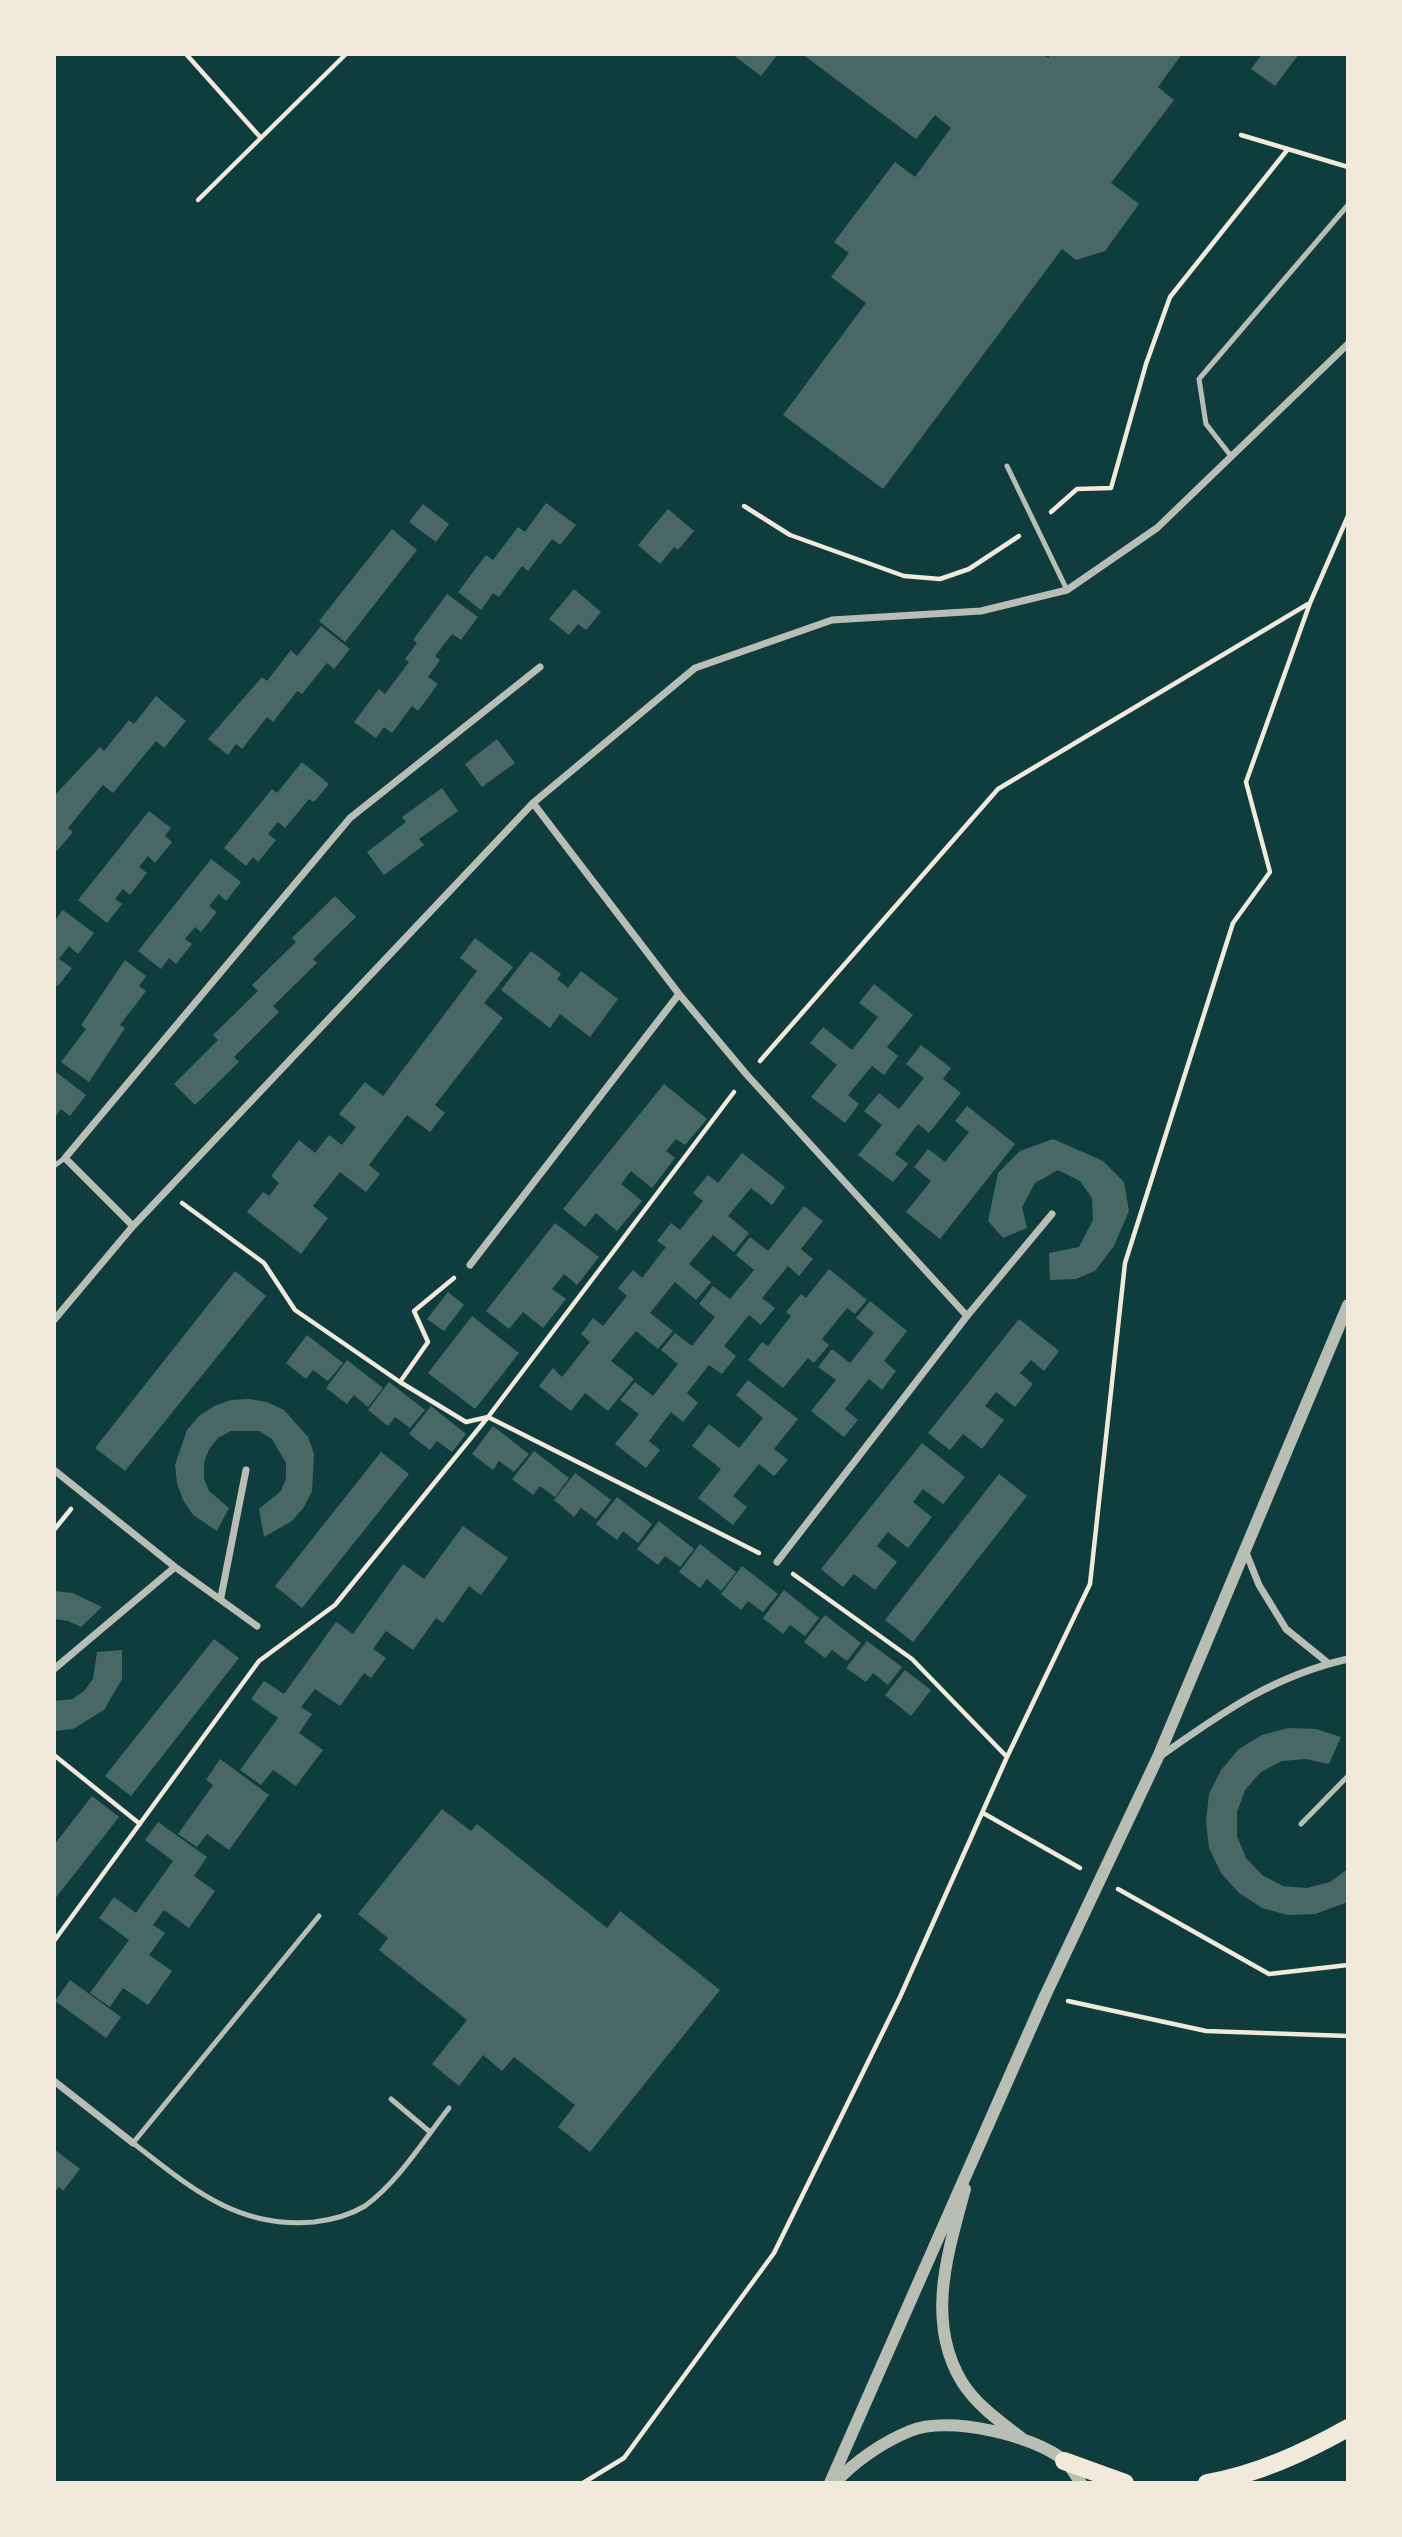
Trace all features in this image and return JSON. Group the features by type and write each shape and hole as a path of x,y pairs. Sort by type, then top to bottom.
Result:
{"main road":[{"path":"1207,2483 1234,2478 1297,2456 1348,2428"},
{"path":"1064,2461 1125,2483"}],"street":[{"path":"54,1320 134,1226 533,803 695,668 832,620 981,611 1067,590 1157,527 1348,344"},
{"path":"134,1226 65,1158 349,818 540,667"},
{"path":"533,803 679,995 747,1075 967,1316"},
{"path":"470,1265 679,995"},
{"path":"777,1562 967,1316 1052,1214"},
{"path":"830,2483 1045,1996 1158,1757 1348,1305"},
{"path":"54,1469 176,1567 221,1597 257,1626"},
{"path":"221,1597 246,1470"},
{"path":"1245,1549 1259,1585 1286,1629 1328,1663"},
{"path":"54,1669 176,1567"},
{"path":"1158,1757 1249,1695 1328,1663 1348,1659"},
{"path":"54,2081 133,2143"},
{"path":"976,2149 944,2266 941,2311 947,2347 962,2382 986,2410 1024,2440 1064,2461 1081,2483"},
{"path":"835,2483 875,2450 912,2430 950,2424 988,2429 1024,2440"}],"lane":[{"path":"1231,456 1206,424 1199,379 1348,205"},
{"path":"1007,466 1067,590"},
{"path":"54,1166 65,1158"},
{"path":"1301,1825 1348,1776"},
{"path":"319,1916 133,2143 200,2194 251,2218 290,2224 331,2220 363,2207 393,2180 449,2108"},
{"path":"391,2099 430,2133"}],"path":[{"path":"186,54 261,138"},
{"path":"198,200 346,54"},
{"path":"1241,135 1348,167"},
{"path":"744,506 790,534 904,576 940,579 969,569 1034,526 1077,489 1111,488 1146,364 1170,298 1288,149"},
{"path":"583,2483 624,2458 774,2253 900,1997 1007,1757 1090,1584 1125,1263 1233,923 1270,872 1246,782 1310,603 1348,516"},
{"path":"54,1941 259,1661 335,1605 488,1417 747,1075 998,789 1310,603"},
{"path":"167,1192 264,1263 295,1310 400,1382 466,1422 488,1417 777,1562 912,1659 1007,1757"},
{"path":"400,1382 428,1342 414,1311 470,1265"},
{"path":"54,1755 140,1824"},
{"path":"983,1813 1090,1874"},
{"path":"1114,1887 1269,1974 1348,1965"},
{"path":"1045,1996 1206,2031 1348,2036"}],"building":[{"path":"732,54 778,54 761,76"},
{"path":"802,54 1043,54 1048,58 1051,54 1182,54 1158,87 1174,100 1111,183 1139,204 1105,251 1076,260 1062,249 883,489 783,415 866,303 831,277 849,253 834,242 895,162 915,177 951,128 935,115 916,139"},
{"path":"1262,54 1299,54 1275,86 1251,69"},
{"path":"546,503 576,525 560,545 552,539 528,571 522,566 499,597 493,593 481,610 458,592 486,555 493,560 518,527 525,532"},
{"path":"423,504 449,524 436,542 409,522"},
{"path":"668,509 694,531 678,550 674,547 660,564 638,545"},
{"path":"392,529 417,550 345,642 319,621"},
{"path":"574,589 601,612 586,630 578,624 569,635 549,619"},
{"path":"447,594 478,617 461,640 452,634 435,656 440,660 428,677 438,684 418,711 412,706 392,733 384,727 376,738 354,722 379,689 385,694 409,662 405,659 417,643 413,640"},
{"path":"321,626 350,649 334,669 327,663 302,694 297,691 273,722 267,717 242,749 236,744 228,755 208,739 262,677 267,681 291,650 297,656"},
{"path":"156,696 186,721 164,748 156,741 113,793 103,785 68,828 73,832 57,851 54,849 54,796 100,747 104,751 129,720 134,724"},
{"path":"497,739 515,763 482,787 465,764"},
{"path":"302,762 329,784 314,802 309,799 285,828 278,822 268,834 276,840 258,862 253,857 246,866 224,848 272,789 277,793"},
{"path":"442,788 458,811 419,839 424,845 384,875 367,852 406,822 402,817"},
{"path":"149,811 171,828 165,836 172,842 155,863 148,856 139,867 147,873 130,895 123,889 115,899 122,904 107,923 78,900"},
{"path":"211,859 241,882 226,901 219,894 209,906 217,912 201,932 195,927 185,939 192,944 176,964 169,958 161,969 138,951"},
{"path":"335,896 356,917 313,959 317,963 273,1006 279,1012 234,1057 239,1062 195,1105 174,1084 218,1040 213,1035 258,991 252,985 296,942 292,938"},
{"path":"63,910 94,933 78,954 69,946 59,959 72,968 58,986 54,984 54,921"},
{"path":"475,938 513,967 484,1003 503,1018 435,1105 445,1113 430,1132 407,1115 369,1165 380,1174 366,1192 340,1172 313,1206 328,1218 301,1254 247,1212 263,1192 269,1196 279,1183 271,1176 299,1140 315,1153 329,1135 342,1145 356,1127 339,1114 365,1082 383,1096 477,971 460,958"},
{"path":"531,951 561,974 557,979 568,988 581,971 618,999 590,1037 560,1014 550,1028 501,990"},
{"path":"125,960 146,976 139,986 146,991 120,1025 125,1028 89,1082 61,1062 86,1029 81,1025"},
{"path":"874,984 913,1015 887,1047 898,1056 884,1075 872,1066 848,1095 859,1104 845,1123 811,1097 837,1065 810,1043 823,1027 852,1050 878,1017 859,1003"},
{"path":"921,1045 951,1068 943,1079 961,1093 929,1133 918,1124 895,1154 908,1164 893,1182 858,1155 882,1125 864,1111 879,1093 899,1109 924,1078 906,1064"},
{"path":"56,1072 86,1095 70,1116 61,1109 54,1119"},
{"path":"664,1084 707,1119 685,1145 676,1139 666,1151 675,1158 652,1188 631,1171 621,1184 642,1201 617,1231 596,1213 585,1227 563,1209"},
{"path":"967,1106 1015,1144 940,1239 906,1212 931,1181 914,1167 928,1149 945,1162 969,1132 955,1121"},
{"path":"1053,1139 1103,1161 1124,1182 1129,1211 1114,1246 1095,1271 1076,1279 1050,1280 1049,1253 1079,1247 1093,1220 1092,1198 1080,1181 1058,1170 1035,1183 1022,1207 1027,1228 1003,1238 988,1221 998,1173 1020,1151"},
{"path":"742,1153 785,1187 772,1205 751,1188 728,1216 749,1233 734,1252 713,1235 689,1264 711,1282 696,1300 675,1282 650,1313 673,1331 658,1349 636,1331 611,1361 634,1379 608,1411 585,1393 571,1411 539,1386 553,1368 562,1377 590,1342 581,1334 593,1318 603,1326 627,1296 618,1288 633,1270 642,1278 666,1247 657,1241 671,1223 680,1230 703,1201 693,1193 708,1175 718,1183"},
{"path":"804,1206 823,1221 801,1249 813,1259 799,1276 788,1266 762,1298 775,1308 761,1325 749,1315 724,1346 736,1356 722,1374 709,1365 687,1393 698,1403 683,1422 671,1412 649,1441 660,1450 646,1468 615,1444 639,1414 620,1400 635,1382 653,1396 678,1364 661,1350 675,1333 692,1346 715,1317 699,1304 713,1286 730,1299 754,1270 736,1255 750,1237 768,1251"},
{"path":"555,1223 599,1257 577,1285 564,1274 552,1289 566,1299 543,1328 523,1312 509,1329 486,1311"},
{"path":"829,1269 867,1300 855,1314 847,1308 822,1339 829,1345 814,1363 808,1358 783,1388 748,1360 762,1342 768,1346 791,1316 786,1312 801,1294 806,1298"},
{"path":"235,1271 266,1296 125,1471 95,1448"},
{"path":"448,1292 464,1305 444,1331 427,1319"},
{"path":"870,1301 907,1331 884,1361 896,1371 882,1390 869,1379 845,1409 858,1420 844,1437 811,1411 836,1380 818,1367 832,1349 850,1363 874,1333 856,1318"},
{"path":"472,1316 519,1353 475,1409 428,1373"},
{"path":"1019,1319 1059,1351 1044,1371 1031,1360 1020,1373 1033,1384 1015,1407 996,1392 985,1406 1004,1420 982,1449 963,1434 950,1450 928,1433"},
{"path":"307,1335 343,1363 328,1381 313,1370 306,1379 286,1363"},
{"path":"347,1360 383,1388 368,1407 354,1395 347,1404 326,1388"},
{"path":"748,1380 798,1419 774,1449 788,1460 774,1476 759,1464 733,1496 747,1507 733,1525 698,1498 721,1469 692,1446 709,1424 739,1448 763,1418 736,1395"},
{"path":"389,1382 425,1410 410,1428 395,1417 388,1426 368,1410"},
{"path":"231,1400 267,1402 284,1410 308,1437 314,1454 312,1491 304,1507 292,1521 264,1537 259,1509 281,1491 286,1478 286,1463 272,1439 259,1431 231,1431 218,1438 209,1449 204,1463 204,1478 209,1491 229,1508 217,1531 193,1515 183,1500 175,1465 187,1430 199,1416 214,1406"},
{"path":"431,1406 466,1434 452,1452 437,1441 430,1450 409,1434"},
{"path":"493,1426 529,1454 514,1472 499,1461 493,1470 472,1454"},
{"path":"922,1443 965,1477 943,1504 923,1489 913,1502 932,1517 908,1548 888,1532 877,1546 897,1562 875,1590 854,1574 843,1587 821,1569"},
{"path":"534,1451 569,1478 555,1497 540,1486 533,1495 512,1479"},
{"path":"381,1452 409,1474 302,1608 275,1586"},
{"path":"575,1473 611,1500 596,1519 581,1508 574,1517 554,1500"},
{"path":"999,1474 1027,1496 913,1642 885,1620"},
{"path":"617,1497 652,1524 638,1543 623,1531 617,1540 596,1524"},
{"path":"659,1521 694,1549 680,1567 665,1556 658,1565 637,1549"},
{"path":"463,1526 508,1558 481,1595 469,1586 443,1623 436,1618 413,1650 386,1631 373,1649 386,1658 371,1678 364,1673 340,1706 315,1689 301,1707 312,1714 299,1733 323,1750 296,1786 273,1770 261,1785 240,1770 278,1718 251,1699 264,1681 284,1694 336,1622 353,1634 403,1564 424,1579"},
{"path":"700,1544 736,1572 721,1591 707,1579 700,1588 679,1572"},
{"path":"742,1566 778,1594 763,1612 748,1601 741,1610 721,1594"},
{"path":"784,1590 819,1618 805,1636 790,1625 783,1634 763,1618"},
{"path":"54,1591 73,1593 102,1607 81,1627 54,1619"},
{"path":"825,1615 861,1643 847,1661 832,1650 825,1658 804,1642"},
{"path":"214,1639 239,1658 131,1796 105,1776"},
{"path":"867,1641 902,1667 888,1685 873,1673 866,1682 846,1668"},
{"path":"122,1650 122,1679 104,1710 73,1729 54,1731 54,1701 73,1699 84,1691 93,1679 97,1652"},
{"path":"905,1670 931,1690 911,1716 885,1695"},
{"path":"1288,1728 1316,1729 1341,1737 1329,1764 1306,1759 1282,1761 1261,1772 1245,1790 1237,1812 1237,1836 1246,1858 1262,1875 1283,1886 1307,1888 1330,1882 1348,1869 1348,1902 1315,1914 1288,1915 1262,1908 1239,1893 1221,1873 1209,1848 1206,1821 1209,1794 1221,1770 1239,1749 1262,1735"},
{"path":"220,1759 269,1795 229,1850 207,1834 197,1847 178,1834 213,1785 206,1780"},
{"path":"92,1796 119,1817 54,1900 54,1845"},
{"path":"442,1809 471,1831 477,1824 607,1928 620,1911 720,1990 590,2152 558,2127 575,2105 514,2057 502,2071 483,2055 459,2086 432,2064 467,2020 379,1950 388,1938 358,1914"},
{"path":"158,1822 207,1857 194,1876 215,1891 189,1928 164,1910 153,1925 165,1933 149,1955 172,1971 148,2005 123,1988 110,2007 90,1993 129,1940 99,1918 114,1897 136,1913 173,1861 145,1840"},
{"path":"70,1980 121,2017 106,2038 55,2001"},
{"path":"54,2149 80,2169 63,2191 59,2187 54,2193"}]}
